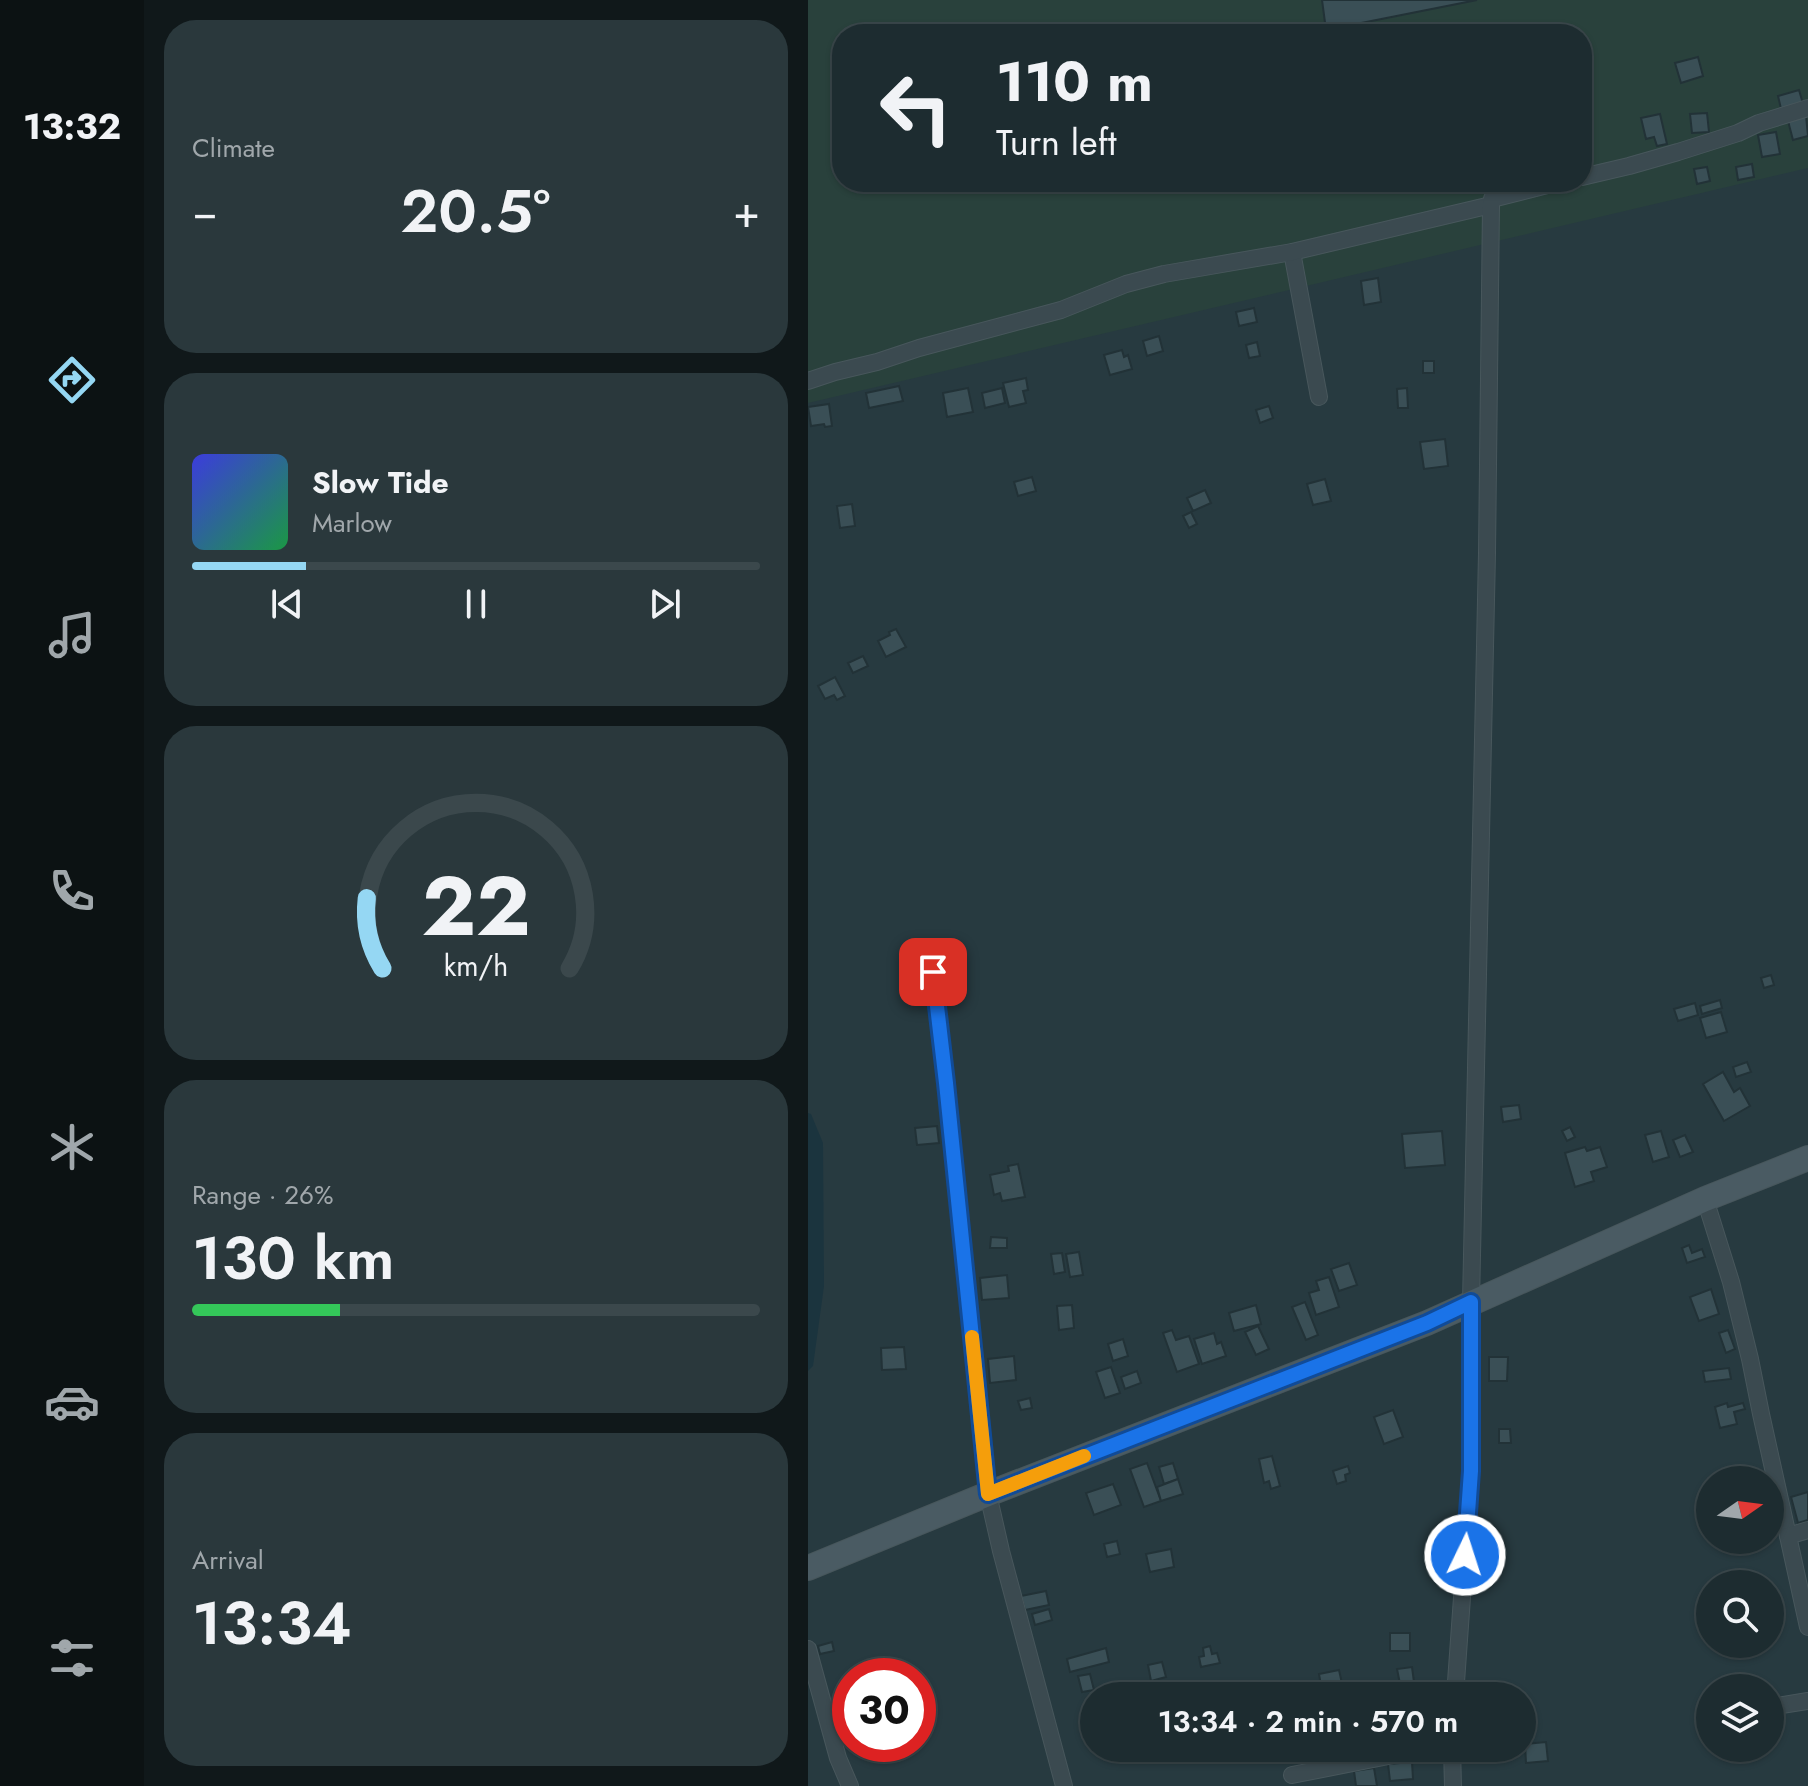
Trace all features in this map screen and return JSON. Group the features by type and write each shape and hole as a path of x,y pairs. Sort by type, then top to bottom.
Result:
{"street":[{"path":"1592,175 1693,147 1808,108"},
{"path":"1456,1682 1471,1471 1471,1302 1491,205 1492,199 1520,192"},
{"path":"808,381 1061,310 1126,284 1164,274 1292,252 1491,205"},
{"path":"1292,252 1319,397"},
{"path":"933,972 988,1494 1064,1786"},
{"path":"808,1568 988,1494 1427,1323 1705,1199 1808,1158"},
{"path":"1705,1199 1746,1343 1808,1627"},
{"path":"1788,1536 1808,1530"},
{"path":"808,1649 838,1758 850,1786"},
{"path":"1784,1705 1808,1701"},
{"path":"1292,1775 1358,1762"},
{"path":"1452,1762 1453,1786"}],"green space":[{"path":"808,0 1808,0 1808,168 808,403"}],"water":[{"path":"808,1113 823,1143 824,1286 813,1366 808,1371"}],"building":[{"path":"1322,0 1477,0 1356,24 1325,24"},
{"path":"1698,57 1703,76 1681,83 1675,63"},
{"path":"1799,90 1804,107 1782,113 1778,96"},
{"path":"1707,113 1709,132 1692,133 1690,114"},
{"path":"1660,114 1667,144 1657,146 1654,137 1646,139 1641,118"},
{"path":"1806,116 1808,136 1793,140 1788,121"},
{"path":"1776,132 1780,154 1762,157 1758,135"},
{"path":"1752,164 1754,177 1738,180 1736,167"},
{"path":"1707,167 1710,181 1697,184 1694,169"},
{"path":"1378,278 1381,302 1364,305 1361,281"},
{"path":"1254,308 1257,322 1239,326 1236,312"},
{"path":"1159,336 1163,351 1147,356 1143,341"},
{"path":"1257,342 1260,356 1249,358 1246,345"},
{"path":"1122,350 1124,357 1128,355 1132,369 1110,375 1104,355"},
{"path":"1423,361 1434,361 1434,373 1423,373"},
{"path":"1026,378 1028,390 1023,391 1026,403 1009,407 1003,383"},
{"path":"899,386 903,401 869,408 866,393"},
{"path":"968,388 973,412 947,417 943,393"},
{"path":"1002,388 1005,403 985,408 982,393"},
{"path":"1407,388 1408,408 1398,408 1397,389"},
{"path":"829,404 832,426 811,426 808,407"},
{"path":"1269,406 1273,418 1260,423 1256,410"},
{"path":"1445,439 1448,466 1424,469 1420,442"},
{"path":"1032,477 1036,491 1018,496 1014,482"},
{"path":"1325,479 1331,501 1313,505 1307,484"},
{"path":"1205,490 1211,503 1193,511 1187,498"},
{"path":"852,504 855,526 840,528 837,506"},
{"path":"1191,512 1197,524 1189,528 1183,516"},
{"path":"896,629 906,647 886,657 878,641"},
{"path":"863,656 868,666 853,673 848,663"},
{"path":"835,677 845,696 837,700 834,695 825,699 818,686"},
{"path":"1771,975 1774,985 1764,988 1761,978"},
{"path":"1720,1000 1722,1008 1702,1014 1700,1006"},
{"path":"1695,1003 1698,1015 1678,1021 1674,1009"},
{"path":"1721,1012 1727,1032 1706,1038 1700,1018"},
{"path":"1747,1062 1751,1072 1736,1077 1733,1067"},
{"path":"1723,1072 1734,1092 1740,1088 1750,1106 1724,1121 1703,1084"},
{"path":"1519,1105 1521,1119 1503,1122 1501,1107"},
{"path":"937,1126 939,1143 917,1145 915,1128"},
{"path":"1570,1127 1575,1137 1567,1141 1562,1131"},
{"path":"1442,1131 1445,1165 1405,1168 1402,1134"},
{"path":"1661,1131 1669,1157 1653,1162 1645,1135"},
{"path":"1685,1135 1693,1152 1680,1157 1673,1140"},
{"path":"1585,1147 1587,1151 1600,1147 1607,1167 1591,1172 1594,1181 1575,1187 1565,1153"},
{"path":"1018,1164 1025,1197 1002,1201 1000,1193 994,1195 990,1175 1009,1171 1008,1166"},
{"path":"991,1237 1007,1238 1007,1248 990,1248"},
{"path":"1689,1245 1692,1253 1702,1249 1705,1257 1687,1263 1682,1248"},
{"path":"1079,1252 1083,1275 1070,1277 1066,1254"},
{"path":"1062,1253 1065,1272 1054,1274 1051,1254"},
{"path":"1349,1263 1357,1285 1339,1291 1331,1269"},
{"path":"1007,1275 1009,1298 982,1300 980,1278"},
{"path":"1329,1277 1339,1307 1316,1315 1309,1293 1319,1290 1316,1281"},
{"path":"1711,1289 1719,1314 1699,1321 1690,1297"},
{"path":"1305,1302 1318,1335 1306,1340 1292,1307"},
{"path":"1072,1305 1074,1328 1059,1330 1057,1306"},
{"path":"1256,1305 1261,1324 1234,1331 1229,1313"},
{"path":"1258,1326 1269,1349 1256,1355 1245,1332"},
{"path":"1172,1330 1176,1340 1189,1336 1199,1364 1177,1372 1163,1333"},
{"path":"1728,1330 1735,1349 1726,1353 1719,1333"},
{"path":"1214,1333 1217,1344 1221,1342 1226,1356 1202,1364 1194,1339"},
{"path":"1123,1339 1128,1356 1113,1361 1108,1344"},
{"path":"904,1347 906,1369 882,1370 881,1348"},
{"path":"1014,1356 1016,1380 990,1383 988,1359"},
{"path":"1489,1357 1508,1357 1507,1381 1489,1381"},
{"path":"1111,1367 1120,1393 1105,1398 1096,1372"},
{"path":"1729,1368 1731,1379 1705,1382 1703,1371"},
{"path":"1137,1371 1141,1383 1125,1389 1121,1377"},
{"path":"1030,1398 1032,1408 1021,1410 1018,1401"},
{"path":"1727,1403 1728,1407 1743,1403 1745,1409 1734,1412 1737,1424 1720,1428 1715,1407"},
{"path":"1393,1410 1403,1437 1384,1444 1374,1417"},
{"path":"1499,1429 1510,1429 1511,1443 1499,1443"},
{"path":"1272,1456 1280,1486 1271,1489 1269,1481 1264,1483 1259,1459"},
{"path":"1147,1463 1161,1501 1144,1507 1130,1469"},
{"path":"1173,1463 1178,1479 1164,1484 1159,1467"},
{"path":"1348,1466 1350,1473 1345,1475 1346,1481 1337,1484 1333,1471"},
{"path":"1178,1479 1183,1494 1161,1501 1157,1487"},
{"path":"1113,1484 1121,1505 1094,1515 1086,1493"},
{"path":"1808,1492 1808,1520 1798,1523 1791,1497"},
{"path":"1117,1541 1120,1554 1107,1557 1104,1544"},
{"path":"1171,1549 1174,1567 1150,1572 1146,1554"},
{"path":"1046,1591 1049,1605 1025,1610 1021,1596"},
{"path":"1049,1609 1052,1620 1035,1625 1032,1614"},
{"path":"1390,1633 1410,1633 1410,1651 1390,1651"},
{"path":"832,1642 834,1651 820,1654 818,1646"},
{"path":"1210,1646 1212,1654 1217,1653 1220,1663 1201,1667 1199,1657 1204,1656 1203,1648"},
{"path":"1106,1648 1109,1662 1070,1672 1067,1659"},
{"path":"1162,1662 1166,1677 1151,1681 1148,1665"},
{"path":"1412,1667 1414,1682 1400,1682 1397,1669"},
{"path":"1339,1670 1342,1682 1320,1682 1319,1674"},
{"path":"1090,1674 1092,1682 1080,1684 1078,1676"},
{"path":"1546,1742 1548,1761 1526,1763 1536,1762 1536,1743"},
{"path":"1412,1762 1413,1779 1390,1781 1388,1764"},
{"path":"1374,1768 1377,1786 1356,1786 1354,1771"}],"slow traffic":[{"path":"972,1337 988,1494 1084,1456"}],"route":[{"path":"933,972 988,1494 1427,1323 1471,1302 1471,1471 1465,1555"}]}
